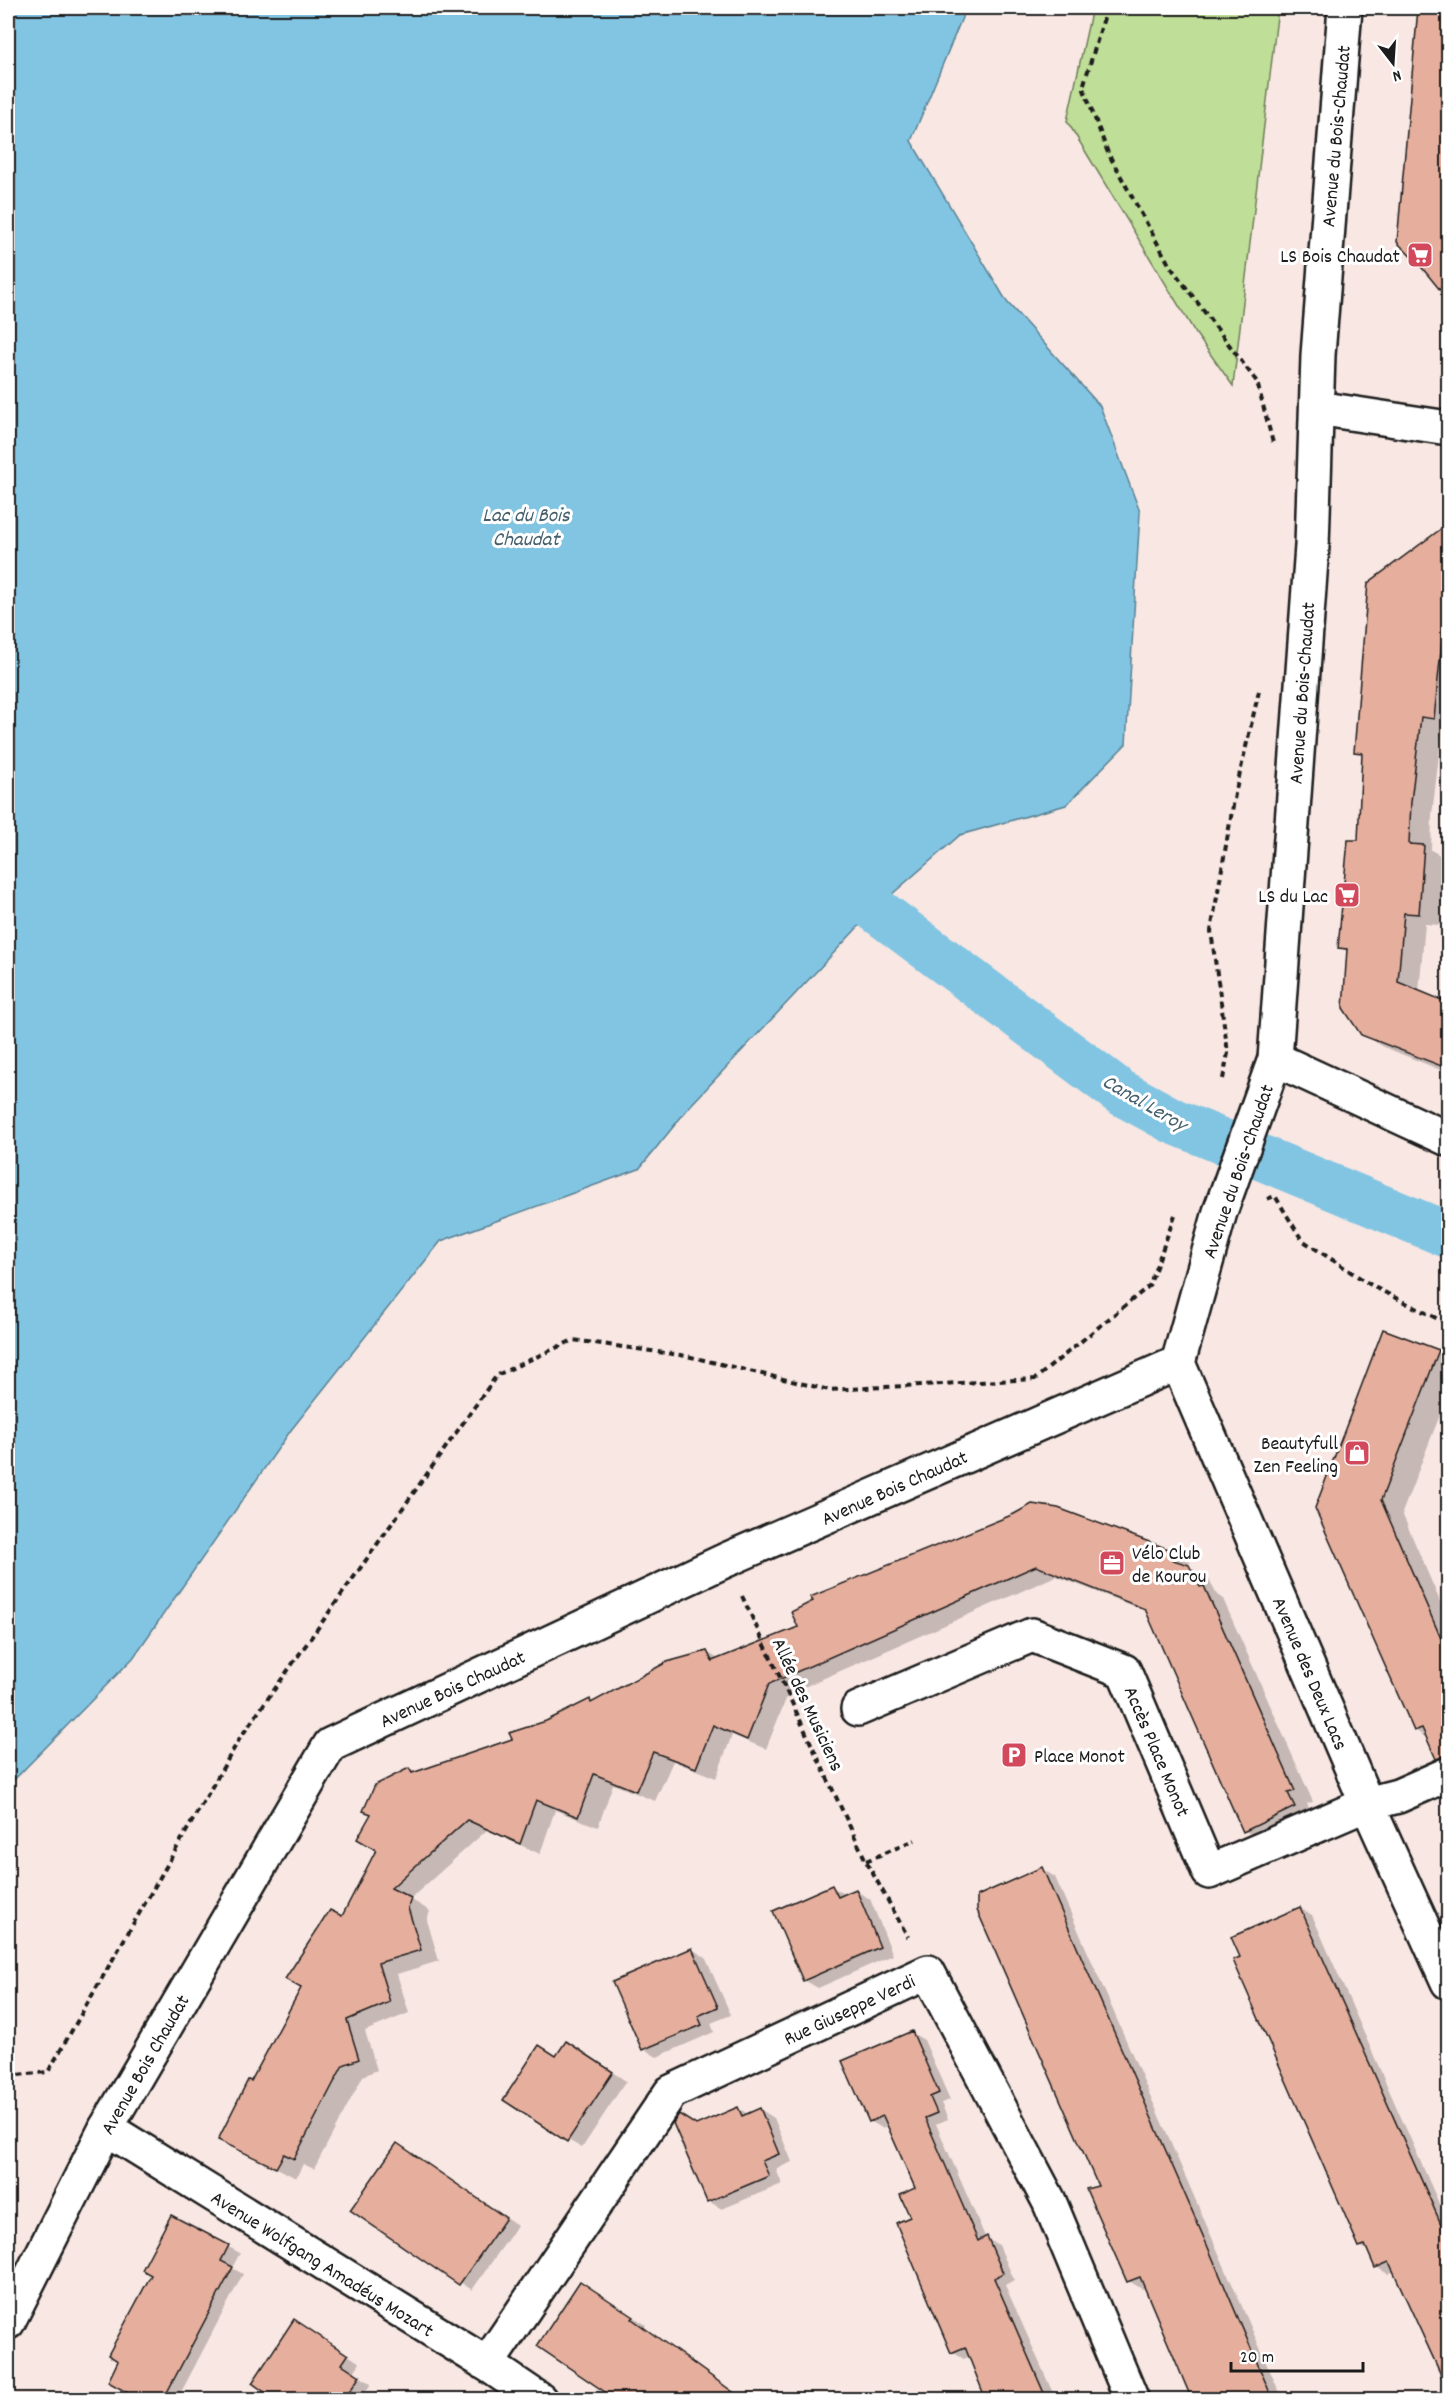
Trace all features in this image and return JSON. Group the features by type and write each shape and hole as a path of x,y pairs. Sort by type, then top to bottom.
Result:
{"street":[{"name":"Avenue du Bois-Chaudat","path":"1178,1363 1220,1212 1275,1059 1312,546 1318,355 1345,8"},
{"path":"1317,408 1449,428"},
{"path":"1275,1059 1449,1139"},
{"name":"Avenue Bois Chaudat","path":"8,2322 106,2128 330,1745 726,1560 1178,1363"},
{"name":"Avenue des Deux Lacs","path":"1178,1363 1367,1804 1449,1982"},
{"name":"Accès Place Monot","path":"858,1708 1032,1635 1124,1671 1209,1872 1367,1804"},
{"path":"1367,1804 1398,1796 1449,1774"},
{"name":"Rue Giuseppe Verdi","path":"487,2364 670,2092 928,1972 1049,2201 1132,2400"},
{"name":"Avenue Wolfgang Amadéus Mozart","path":"106,2128 487,2364 540,2400"}],"path":[{"path":"1107,8 1083,87 1108,153 1170,266 1257,382 1275,450"},
{"path":"1228,1053 1211,931 1235,794 1261,685"},
{"path":"1220,1212 1275,1196 1302,1240 1374,1287 1449,1324"},
{"path":"8,2076 48,2072 240,1738 497,1375 573,1340 687,1356 829,1390 1035,1379 1149,1286 1177,1209"},
{"name":"Allée des Musiciens","path":"726,1560 866,1861 928,1972"},
{"path":"866,1861 915,1840"}],"green space":[{"path":"1092,8 1278,8 1233,386 1196,334 1067,121"}],"water":[{"name":"Lac du Bois Chaudat","path":"8,8 966,8 911,141 1007,302 1100,406 1140,512 1126,744 1066,805 960,835 875,909 690,1106 639,1169 441,1241 291,1430 133,1658 8,1786"}],"building":[{"path":"1418,8 1449,8 1449,301 1397,242"},
{"path":"1449,523 1449,571 1434,719 1421,717 1411,802 1409,844 1424,845 1419,914 1404,913 1398,982 1449,1003 1449,1069 1361,1035 1343,1008 1347,949 1338,948 1348,840 1358,840 1362,753 1354,752 1368,583"},
{"path":"1383,1329 1439,1350 1381,1500 1449,1657 1449,1756 1436,1759 1422,1728 1414,1731 1315,1508"},
{"path":"1032,1504 1058,1508 1171,1550 1170,1559 1189,1565 1200,1587 1204,1586 1295,1791 1288,1793 1295,1807 1243,1832 1145,1609 1036,1566 769,1684 747,1740 713,1725 696,1768 653,1752 636,1791 594,1774 578,1817 536,1800 520,1844 467,1820 391,1888 411,1898 408,1908 421,1950 378,1963 390,2002 347,2020 359,2059 343,2065 294,2159 284,2154 276,2168 218,2140 248,2080 251,2081 301,1988 285,1979 330,1910 342,1916 376,1850 357,1839 371,1814 363,1811 375,1785 409,1768 412,1773 512,1739 509,1733 546,1721 590,1699 591,1703 667,1662 707,1651 712,1661 798,1627 791,1612 813,1601 810,1597 1014,1514"},
{"path":"1042,1867 1273,2400 1192,2400 1140,2277 1127,2282 1086,2189 1098,2186 977,1910 977,1896"},
{"path":"832,1885 838,1897 856,1889 880,1947 803,1981 773,1911"},
{"path":"1300,1907 1449,2242 1449,2392 1389,2262 1375,2268 1365,2245 1359,2247 1233,1960 1240,1957 1231,1937"},
{"path":"692,1948 718,2007 698,2016 702,2025 642,2050 612,1982"},
{"path":"912,2031 939,2093 930,2097 937,2113 925,2118 978,2241 987,2236 1003,2273 994,2278 1047,2400 986,2400 965,2347 951,2353 896,2223 910,2217 900,2195 915,2188 883,2116 869,2122 842,2061"},
{"path":"566,2041 613,2072 567,2142 503,2100 539,2045 556,2056"},
{"path":"738,2107 742,2116 760,2108 779,2154 762,2161 769,2176 707,2202 673,2123 679,2114 696,2125"},
{"path":"397,2143 506,2218 459,2285 350,2210"},
{"path":"171,2215 229,2245 221,2261 233,2267 163,2400 141,2400 108,2382 118,2361 108,2355 151,2275 142,2270"},
{"path":"580,2281 634,2317 632,2319 744,2400 617,2400 537,2346"},
{"path":"294,2319 348,2355 342,2364 360,2376 344,2400 276,2400 252,2383"}],"waterway":[{"name":"Canal Leroy","path":"875,909 1120,1092 1173,1121 1448,1235"}],"place":[{"name":"LS Bois Chaudat","path":"1420,255"},
{"name":"LS du Lac","path":"1347,895"},
{"name":"Beautyfull Zen Feeling","path":"1357,1453"},
{"name":"Vélo Club de Kourou","path":"1112,1563"},
{"name":"Place Monot","path":"1014,1755"}]}
